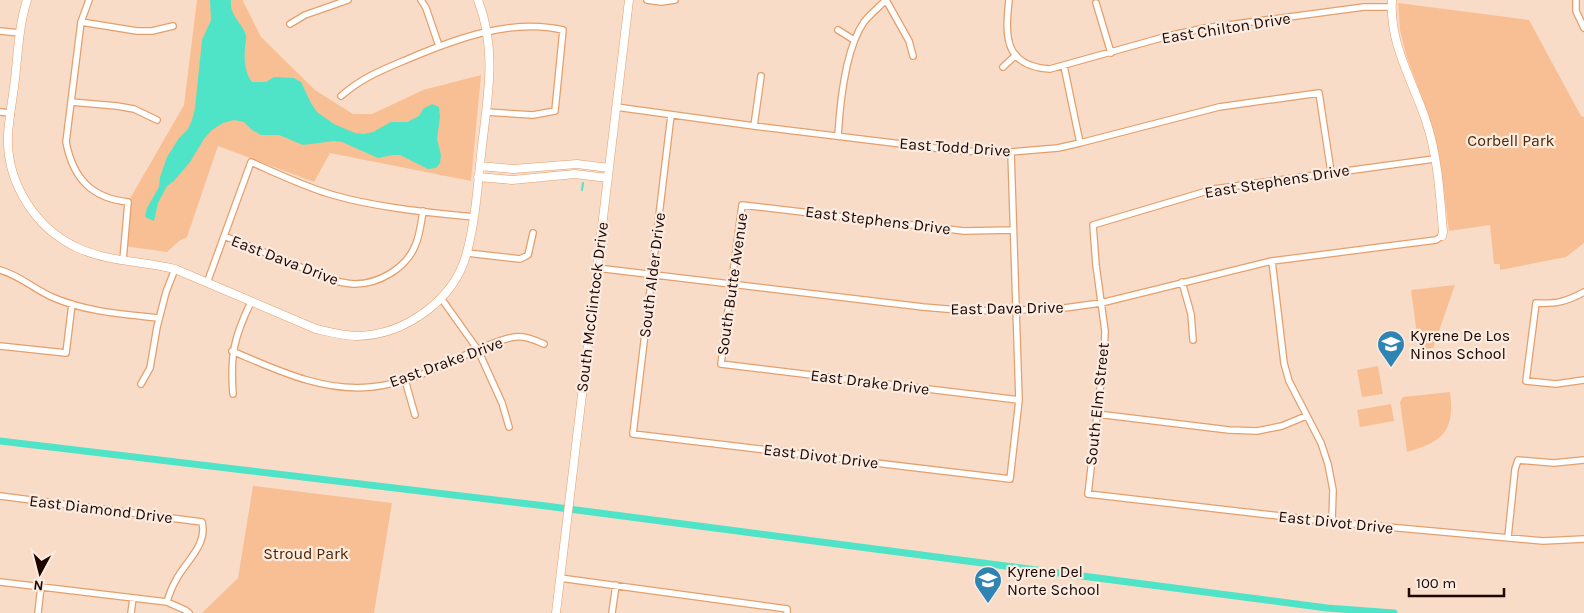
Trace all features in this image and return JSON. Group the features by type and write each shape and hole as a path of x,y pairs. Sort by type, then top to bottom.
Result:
{"street":[{"path":"28,0 20,33 8,136 9,157 21,194 31,210 44,225 62,239 101,256 175,269 316,329 336,334 357,336 384,331 405,324 424,314 441,298 455,278 467,253 480,166 490,52 478,0"},
{"path":"89,0 80,22 66,142 69,158 76,172 88,187 115,201 128,202 123,260"},
{"path":"290,24 305,15 348,0"},
{"path":"421,0 426,8 439,46"},
{"name":"South McClintock Drive","path":"556,613 629,0"},
{"path":"647,0 661,2 675,0"},
{"path":"838,136 846,69 854,40 864,22 886,0 909,41 913,56"},
{"path":"1003,68 1016,55 1009,43 1006,29 1009,0"},
{"path":"1576,0 1576,12 1584,28"},
{"path":"1096,3 1111,53"},
{"path":"1392,4 1394,31 1401,57 1426,122 1434,159 1444,232 1442,236"},
{"name":"East Chilton Drive","path":"1016,55 1025,63 1036,68 1050,69 1168,36 1205,28 1392,4"},
{"path":"80,22 137,31 152,31 173,26"},
{"path":"341,96 356,83 371,75 454,40 530,26 563,30 554,111 533,115 486,112"},
{"path":"838,30 854,40"},
{"path":"0,31 20,33"},
{"path":"1064,66 1080,144"},
{"path":"754,126 761,76"},
{"name":"East Todd Drive","path":"616,107 959,151 1011,152 1080,144 1219,107 1319,94 1331,172"},
{"path":"71,102 126,107 158,120"},
{"path":"0,112 11,113"},
{"name":"South Alder Drive","path":"633,434 671,115"},
{"path":"1011,152 1019,400"},
{"name":"East Stephens Drive","path":"1094,225 1214,189 1434,159"},
{"path":"207,283 251,162 313,189 334,195 381,206 473,217"},
{"path":"480,166 513,169 577,164 609,168"},
{"path":"478,177 512,180 576,174 608,178"},
{"name":"East Stephens Drive","path":"742,205 964,231 1013,230"},
{"name":"South Butte Avenue","path":"721,364 742,205"},
{"name":"East Dava Drive","path":"224,236 335,281 354,284 372,282 388,275 404,263 414,248 420,231 423,211"},
{"name":"South Elm Street","path":"1088,494 1105,331 1096,265 1094,225"},
{"path":"467,253 520,259 528,255 533,233"},
{"name":"East Dava Drive","path":"597,268 928,308 970,311 1057,310 1101,303 1272,261 1436,240 1442,236"},
{"path":"1272,261 1284,363 1289,381 1321,443 1328,464 1333,490 1332,522"},
{"path":"141,384 150,368 154,337 166,292 175,269"},
{"path":"0,270 22,279 51,296 94,311 159,318"},
{"path":"1182,282 1191,314 1194,340"},
{"path":"1584,292 1569,300 1553,304 1536,303 1526,381 1556,384 1584,380"},
{"path":"441,298 478,350 502,403 509,427"},
{"path":"233,394 232,351 240,324 251,302"},
{"path":"0,346 66,354 72,304"},
{"name":"East Drake Drive","path":"232,351 293,376 329,386 350,388 372,387 405,380 478,350 514,338 530,338 544,344"},
{"name":"East Drake Drive","path":"721,364 1019,400"},
{"path":"405,380 415,414"},
{"name":"East Divot Drive","path":"633,434 1010,479 1019,400"},
{"path":"1097,414 1257,432 1282,426 1306,416"},
{"path":"1508,537 1515,469 1518,460 1554,462 1584,460"},
{"name":"East Divot Drive","path":"1088,494 1332,522 1544,541 1584,539"},
{"name":"East Diamond Drive","path":"0,496 202,522 204,529 201,540 191,560 176,579 166,602"},
{"path":"560,578 787,611"},
{"path":"0,582 166,602 188,613"},
{"path":"612,613 616,585"},
{"path":"38,613 41,586"},
{"path":"131,613 133,598"}],"green space":[{"path":"197,0 244,0 261,37 315,90 353,114 372,114 423,90 481,75 471,181 330,153 314,182 218,146 187,237 179,241 167,252 124,246 128,202 184,105"},
{"name":"Corbell Park","path":"1398,3 1529,20 1581,116 1584,117 1584,243 1566,257 1500,270 1500,264 1494,264 1490,225 1449,231 1439,154 1429,117 1406,55 1400,30"},
{"path":"1455,285 1433,348 1419,350 1411,290"},
{"path":"1378,366 1383,394 1362,397 1357,370"},
{"path":"1450,392 1451,416 1444,432 1430,444 1407,452 1400,402 1403,397"},
{"path":"1391,404 1394,421 1360,427 1357,410"},
{"name":"Stroud Park","path":"253,486 392,503 374,613 202,613 238,578"}],"water":[{"path":"210,0 231,0 232,11 245,32 245,66 252,82 266,82 274,77 294,78 301,82 317,112 334,124 355,133 364,134 373,132 391,122 407,122 419,116 423,109 432,104 439,107 440,117 437,139 441,155 440,163 436,168 428,169 400,155 378,158 342,142 334,141 303,145 279,135 261,135 244,122 234,120 223,123 212,130 190,162 174,181 167,186 158,203 154,221 145,217 147,208 159,187 160,177 167,157 179,138 188,129 192,120 202,40 211,20"}],"waterway":[{"path":"582,190 583,183"},
{"path":"0,441 546,506 1327,608 1394,613"}],"place":[{"name":"Kyrene De Los Ninos School","path":"1391,368"},
{"name":"Kyrene Del Norte School","path":"988,604"}]}
